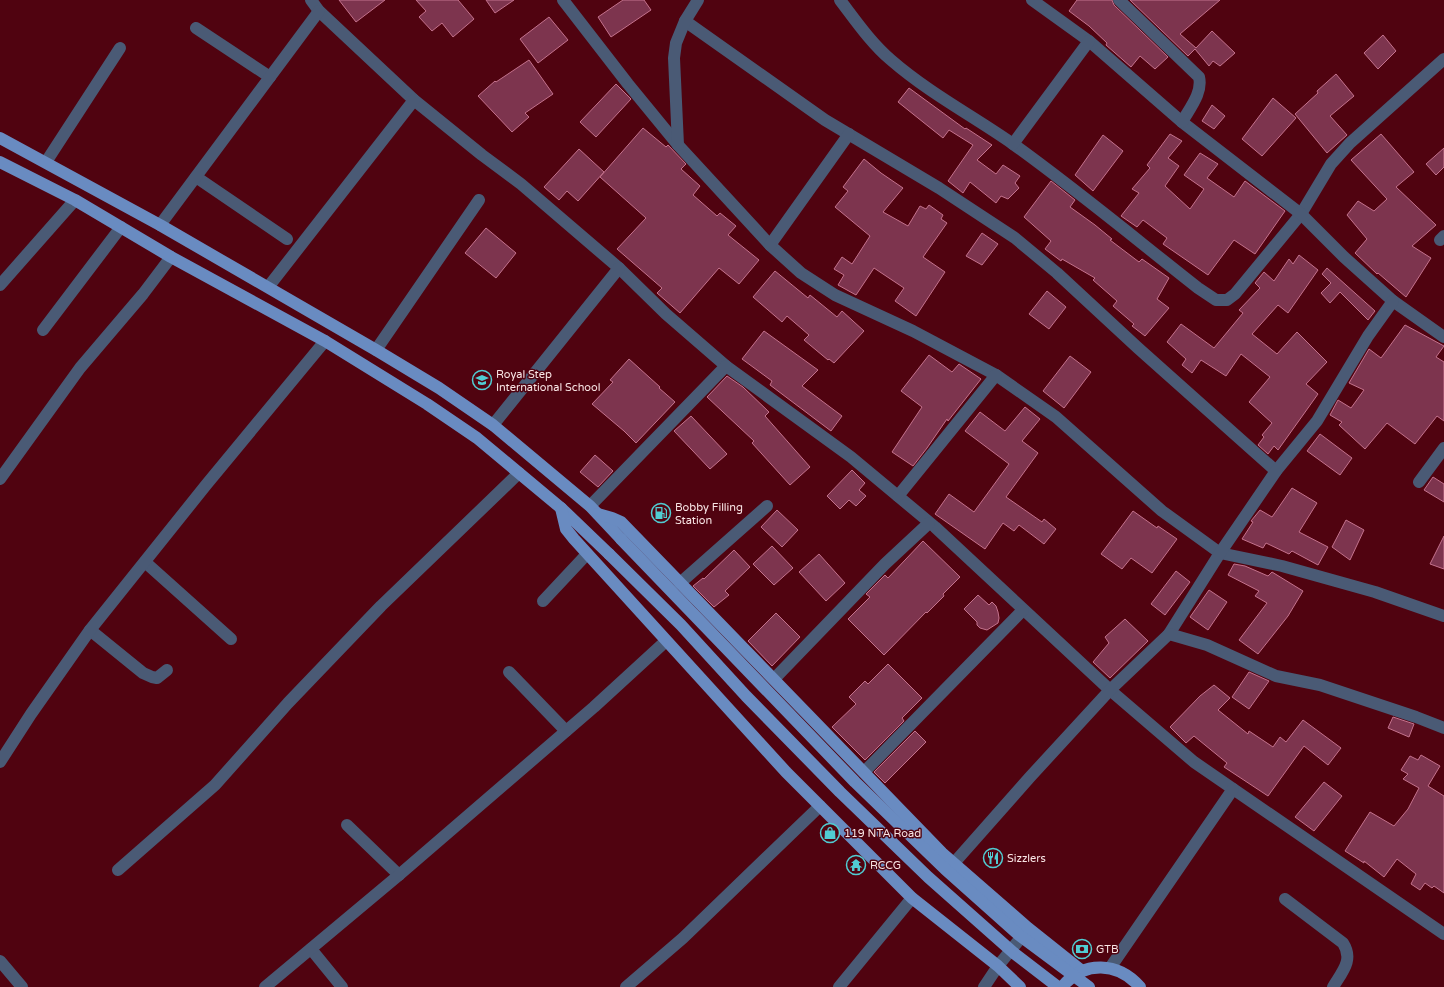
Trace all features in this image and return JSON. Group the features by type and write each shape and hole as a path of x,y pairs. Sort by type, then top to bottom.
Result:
{"main road":[{"path":"0,138 160,224 268,286 439,388 492,425 594,510 855,782 945,869 1019,935 1089,987"},
{"path":"0,162 76,200 171,257 325,341 427,404 477,438 561,508 609,554 681,625 751,701 840,792 928,877 1015,954 1058,987"},
{"path":"561,508 566,530 786,772 912,898 998,966 1019,986"},
{"path":"594,510 621,522 954,863 1028,928 1082,971"},
{"path":"1062,987 1082,971 1091,968 1110,968 1127,975 1140,987"}],"street":[{"path":"312,0 319,11 414,100 482,155 521,184 619,268 666,314 726,366 851,457 898,496 1110,690 1194,762 1444,934"},
{"path":"563,0 628,84 678,145 770,245 801,273 835,295 913,331 996,375 1056,417 1162,511 1220,553 1282,566 1375,592 1444,616"},
{"path":"678,145 674,58 676,43 685,21 698,0"},
{"path":"840,0 866,35 890,59 938,96 1012,144 1091,202 1198,288 1216,300 1227,300 1235,294 1301,214 1331,164 1350,143 1444,59"},
{"path":"1032,0 1089,41 1182,122 1301,214 1344,257 1393,302 1444,337"},
{"path":"1119,0 1199,77 1199,88 1195,100 1182,122"},
{"path":"160,224 319,11"},
{"path":"685,21 825,120 939,188 1014,238 1057,273 1138,348 1276,471"},
{"path":"196,28 270,77"},
{"path":"1012,144 1089,41"},
{"path":"46,162 120,48"},
{"path":"268,286 414,100"},
{"path":"770,245 849,134"},
{"path":"196,177 287,239"},
{"path":"0,285 76,200"},
{"path":"376,350 479,200"},
{"path":"43,330 121,227"},
{"path":"0,479 80,368 143,294 171,257"},
{"path":"492,425 619,268"},
{"path":"954,863 1110,690 1169,634 1220,553 1276,471 1316,421 1368,336 1393,302"},
{"path":"0,762 31,714 90,630 206,485 325,341"},
{"path":"594,510 726,366"},
{"path":"898,496 996,375"},
{"path":"1419,482 1444,448"},
{"path":"118,870 215,785 288,703 381,606 519,473"},
{"path":"680,583 767,506"},
{"path":"774,679 886,564 929,523"},
{"path":"544,601 587,554"},
{"path":"145,562 231,639"},
{"path":"864,772 1023,610"},
{"path":"90,630 143,673 152,678 157,678 167,670"},
{"path":"1169,634 1207,645 1276,676 1320,685 1416,717 1444,728"},
{"path":"265,987 399,875 594,707 666,641"},
{"path":"509,672 566,731"},
{"path":"1110,968 1233,789"},
{"path":"626,987 683,938 820,806"},
{"path":"347,825 399,875"},
{"path":"839,987 912,898"},
{"path":"1285,899 1343,944 1347,950 1348,959 1333,987"},
{"path":"984,987 998,966 1028,928"},
{"path":"311,949 342,987"},
{"path":"0,961 22,987"}],"building":[{"path":"339,0 385,0 356,22"},
{"path":"416,0 458,0 474,19 453,37 442,23 432,31 419,17 426,11"},
{"path":"486,0 514,0 495,13"},
{"path":"623,0 644,0 651,10 611,37 598,17"},
{"path":"1077,0 1112,0 1114,5 1168,57 1155,69 1140,56 1131,67 1106,45 1107,43 1089,26 1069,11"},
{"path":"1130,0 1220,0 1180,34 1196,48 1212,31 1235,53 1220,66 1213,61 1209,66 1195,49 1188,56"},
{"path":"549,17 568,40 538,63 520,39"},
{"path":"1383,35 1396,51 1378,69 1364,53"},
{"path":"529,60 553,94 525,113 529,117 512,132 478,96 495,81 496,82"},
{"path":"1336,74 1354,96 1330,116 1347,135 1327,153 1295,114"},
{"path":"616,84 631,99 596,137 580,122"},
{"path":"909,88 965,129 966,128 992,145 977,160 996,174 1003,165 1020,176 1015,183 1019,188 1008,199 1001,196 996,203 970,182 963,193 948,181 973,145 949,130 943,138 898,102"},
{"path":"1273,98 1296,118 1262,156 1242,139"},
{"path":"1212,105 1225,116 1214,129 1202,121"},
{"path":"643,128 666,147 668,145 686,164 681,169 700,186 693,195 717,216 720,213 736,226 728,235 759,260 739,284 719,268 680,313 657,293 662,288 617,249 646,218 600,177"},
{"path":"1170,134 1182,141 1168,158 1179,166 1165,186 1190,209 1204,189 1184,175 1200,153 1218,164 1207,178 1234,197 1245,181 1285,211 1255,254 1234,240 1208,275 1163,244 1167,238 1143,220 1137,227 1121,216 1139,193 1132,189 1150,168 1147,165"},
{"path":"1381,134 1414,172 1396,187 1436,225 1412,246 1431,258 1406,297 1378,273 1377,274 1355,253 1367,239 1347,215 1358,201 1374,211 1387,199 1351,160"},
{"path":"1103,135 1123,151 1093,191 1075,175"},
{"path":"1444,148 1444,167 1436,175 1426,164"},
{"path":"579,149 604,172 578,201 567,191 559,200 544,187"},
{"path":"864,159 903,188 883,212 908,226 920,206 926,209 929,205 943,215 941,219 947,223 923,257 945,272 916,316 895,301 904,288 874,268 856,295 838,285 844,275 834,269 842,257 852,264 870,236 835,207 848,191 843,187"},
{"path":"1051,181 1075,200 1070,207 1112,239 1110,240 1139,262 1142,259 1169,278 1157,299 1169,308 1145,336 1132,326 1134,324 1113,306 1117,301 1093,280 1095,278 1062,259 1061,261 1045,249 1051,241 1024,217"},
{"path":"486,228 516,253 496,278 465,253"},
{"path":"982,233 998,244 982,265 966,256"},
{"path":"1299,255 1318,270 1288,313 1278,305 1252,334 1277,354 1297,332 1327,362 1306,384 1318,394 1278,450 1274,446 1268,454 1258,445 1264,437 1262,435 1272,423 1249,402 1270,377 1241,354 1226,376 1201,360 1192,373 1182,365 1186,359 1167,342 1181,324 1214,348 1243,313 1239,310 1260,288 1255,283 1264,272 1274,281 1289,259 1293,264"},
{"path":"1327,268 1375,311 1368,320 1340,292 1330,303 1321,293 1331,283 1322,274"},
{"path":"775,271 808,298 810,295 837,317 842,311 864,331 834,363 829,359 828,360 804,340 809,335 787,316 782,322 753,297"},
{"path":"1047,291 1066,307 1049,329 1029,314"},
{"path":"1405,325 1444,346 1436,357 1444,362 1444,421 1437,416 1415,444 1387,423 1365,449 1339,425 1342,422 1330,415 1338,400 1351,408 1364,390 1349,383 1369,349 1381,358"},
{"path":"764,331 818,370 802,386 842,416 831,431 770,385 772,381 742,359"},
{"path":"929,355 952,372 959,364 981,379 948,421 947,419 913,466 892,452 922,407 901,391"},
{"path":"1070,356 1091,372 1064,408 1043,391"},
{"path":"629,359 675,402 636,443 592,404 613,382 610,380"},
{"path":"727,376 743,387 769,412 765,416 810,467 790,485 752,443 754,441 707,397"},
{"path":"1025,407 1040,419 1022,441 1038,453 1006,497 1042,522 1044,519 1056,529 1044,544 1019,525 1014,531 1003,523 985,549 935,514 949,494 974,512 1009,464 965,431 980,412 1005,431"},
{"path":"691,416 727,454 710,469 674,431"},
{"path":"1320,434 1352,458 1340,475 1307,451"},
{"path":"595,455 613,471 598,487 580,472"},
{"path":"852,470 865,483 859,490 866,496 856,506 849,500 840,509 827,496"},
{"path":"1433,477 1444,484 1444,502 1424,490"},
{"path":"1292,488 1317,503 1299,532 1328,547 1318,565 1292,551 1289,554 1266,543 1263,548 1242,539 1253,522 1251,521 1260,510 1272,517"},
{"path":"777,510 798,530 782,547 761,527"},
{"path":"1133,511 1157,528 1158,526 1177,539 1152,573 1131,558 1122,569 1101,554"},
{"path":"1346,520 1364,530 1350,560 1332,547"},
{"path":"1444,536 1444,569 1430,564"},
{"path":"923,541 960,577 943,594 944,596 927,613 926,612 884,655 848,619 870,597 866,594 885,575 888,578"},
{"path":"772,546 793,568 774,585 753,564"},
{"path":"734,550 750,567 725,591 729,595 714,607 693,586 703,578 704,579"},
{"path":"819,554 845,583 826,601 799,572"},
{"path":"1234,564 1245,566 1268,576 1272,572 1303,591 1288,616 1258,654 1239,640 1267,603 1255,596 1259,591 1228,575"},
{"path":"1176,571 1190,582 1165,615 1151,604"},
{"path":"1209,590 1227,602 1208,630 1190,617"},
{"path":"978,595 989,605 992,602 996,606 998,612 998,623 987,630 980,628 977,625 977,622 964,609"},
{"path":"776,613 800,637 772,666 748,641"},
{"path":"1125,619 1148,641 1110,678 1093,662 1109,643 1105,637"},
{"path":"888,664 922,698 902,718 904,721 865,760 832,727 856,704 849,697 865,681 868,684"},
{"path":"1249,672 1269,681 1249,709 1232,697"},
{"path":"1214,685 1230,698 1218,710 1248,734 1249,731 1273,747 1280,737 1286,742 1303,720 1341,748 1328,765 1304,746 1268,796 1224,767 1227,763 1194,736 1186,743 1170,727 1200,696"},
{"path":"1393,717 1414,724 1409,737 1388,728"},
{"path":"915,731 926,742 885,783 874,772"},
{"path":"1421,755 1440,766 1428,786 1444,796 1444,893 1434,886 1432,888 1425,883 1420,890 1411,884 1416,874 1397,859 1384,877 1364,861 1364,863 1345,851 1370,812 1394,826 1408,809 1419,788 1403,779 1408,774 1401,770 1410,756 1418,760"},
{"path":"1324,782 1342,796 1314,831 1295,817"}],"place":[{"name":"Royal Step International School","path":"482,380"},
{"name":"Bobby Filling Station","path":"661,513"},
{"name":"119 NTA Road","path":"830,833"},
{"name":"Sizzlers","path":"993,858"},
{"name":"RCCG","path":"856,865"},
{"name":"GTB","path":"1082,949"}]}
